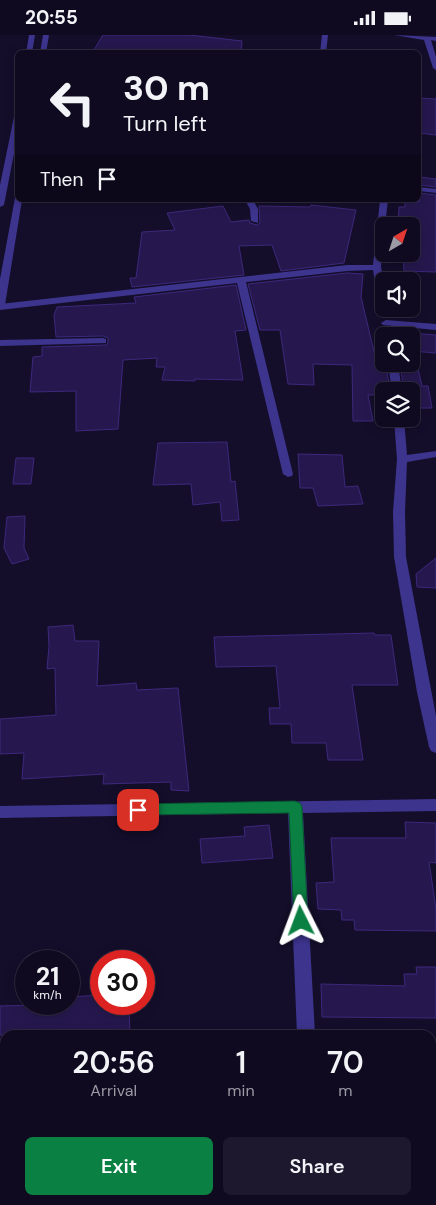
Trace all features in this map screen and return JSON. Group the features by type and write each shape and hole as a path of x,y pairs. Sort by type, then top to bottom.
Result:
{"street":[{"path":"30,50 32,35"},
{"path":"44,50 46,35"},
{"path":"323,50 325,35"},
{"path":"397,35 436,39"},
{"path":"427,38 436,68"},
{"path":"0,205 15,128"},
{"path":"421,189 436,191"},
{"path":"18,202 0,306 347,268 377,267"},
{"path":"250,202 254,209 255,221"},
{"path":"378,272 384,202"},
{"path":"241,280 288,474"},
{"path":"385,317 387,327"},
{"path":"386,323 436,327"},
{"path":"0,343 103,341"},
{"path":"400,427 402,459 399,512 400,557 424,692 436,747"},
{"path":"402,459 436,454"},
{"path":"0,812 436,805"},
{"path":"295,807 306,1030"}],"building":[{"path":"103,35 189,35 242,41 241,50 94,50"},
{"path":"421,98 436,99 436,135 421,133"},
{"path":"421,177 436,179 436,187 421,185"},
{"path":"421,193 436,195 436,272 404,271 404,263 420,263 420,217 398,217 399,207 405,207 405,202 421,202"},
{"path":"311,205 356,210 344,263 281,271 272,245 239,246 244,275 132,287 130,278 136,278 142,232 175,230 167,213 223,206 231,222 249,220 250,223 257,225 260,223 259,206 310,207"},
{"path":"347,273 363,274 361,297 375,356 375,372 387,372 389,382 375,382 375,395 368,395 373,421 353,421 352,365 313,364 314,385 288,384 280,330 260,330 248,284"},
{"path":"236,285 246,330 235,331 243,380 162,380 165,367 156,367 157,358 123,360 118,429 76,431 76,391 30,392 33,357 42,356 42,347 106,345 108,343 108,338 103,336 56,337 54,315 57,307 136,303 134,297"},
{"path":"420,334 436,335 436,353 420,352"},
{"path":"401,372 419,372 422,386 428,386 432,408 420,408 420,382 403,382"},
{"path":"227,442 231,482 235,481 239,520 222,521 220,502 193,505 191,484 153,485 158,443"},
{"path":"298,454 342,455 345,487 358,486 363,504 318,506 313,488 300,488"},
{"path":"16,458 34,458 31,484 13,484"},
{"path":"25,516 24,548 29,559 12,564 4,548 7,517"},
{"path":"436,558 436,588 417,587 416,574"},
{"path":"73,625 75,641 99,641 97,686 136,683 137,690 178,688 189,791 171,790 171,782 103,784 104,774 22,779 24,753 0,754 0,719 56,715 55,668 47,669 48,627"},
{"path":"374,633 375,635 391,635 398,685 352,685 363,760 328,760 326,743 292,743 291,724 270,724 269,708 280,708 276,666 216,667 214,637"},
{"path":"405,822 436,823 436,863 429,862 436,909 436,931 355,930 354,920 342,920 341,910 318,909 316,883 334,882 331,838 406,838"},
{"path":"269,825 273,858 202,863 200,839 245,836 244,827"},
{"path":"416,967 436,967 436,1018 322,1017 321,984 405,986 404,974 417,974"},
{"path":"80,996 90,996 90,1015 129,1015 130,1030 0,1030 0,1006 15,1006 15,1015 80,1015"}],"route":[{"path":"138,810 295,807 301,921"}]}
